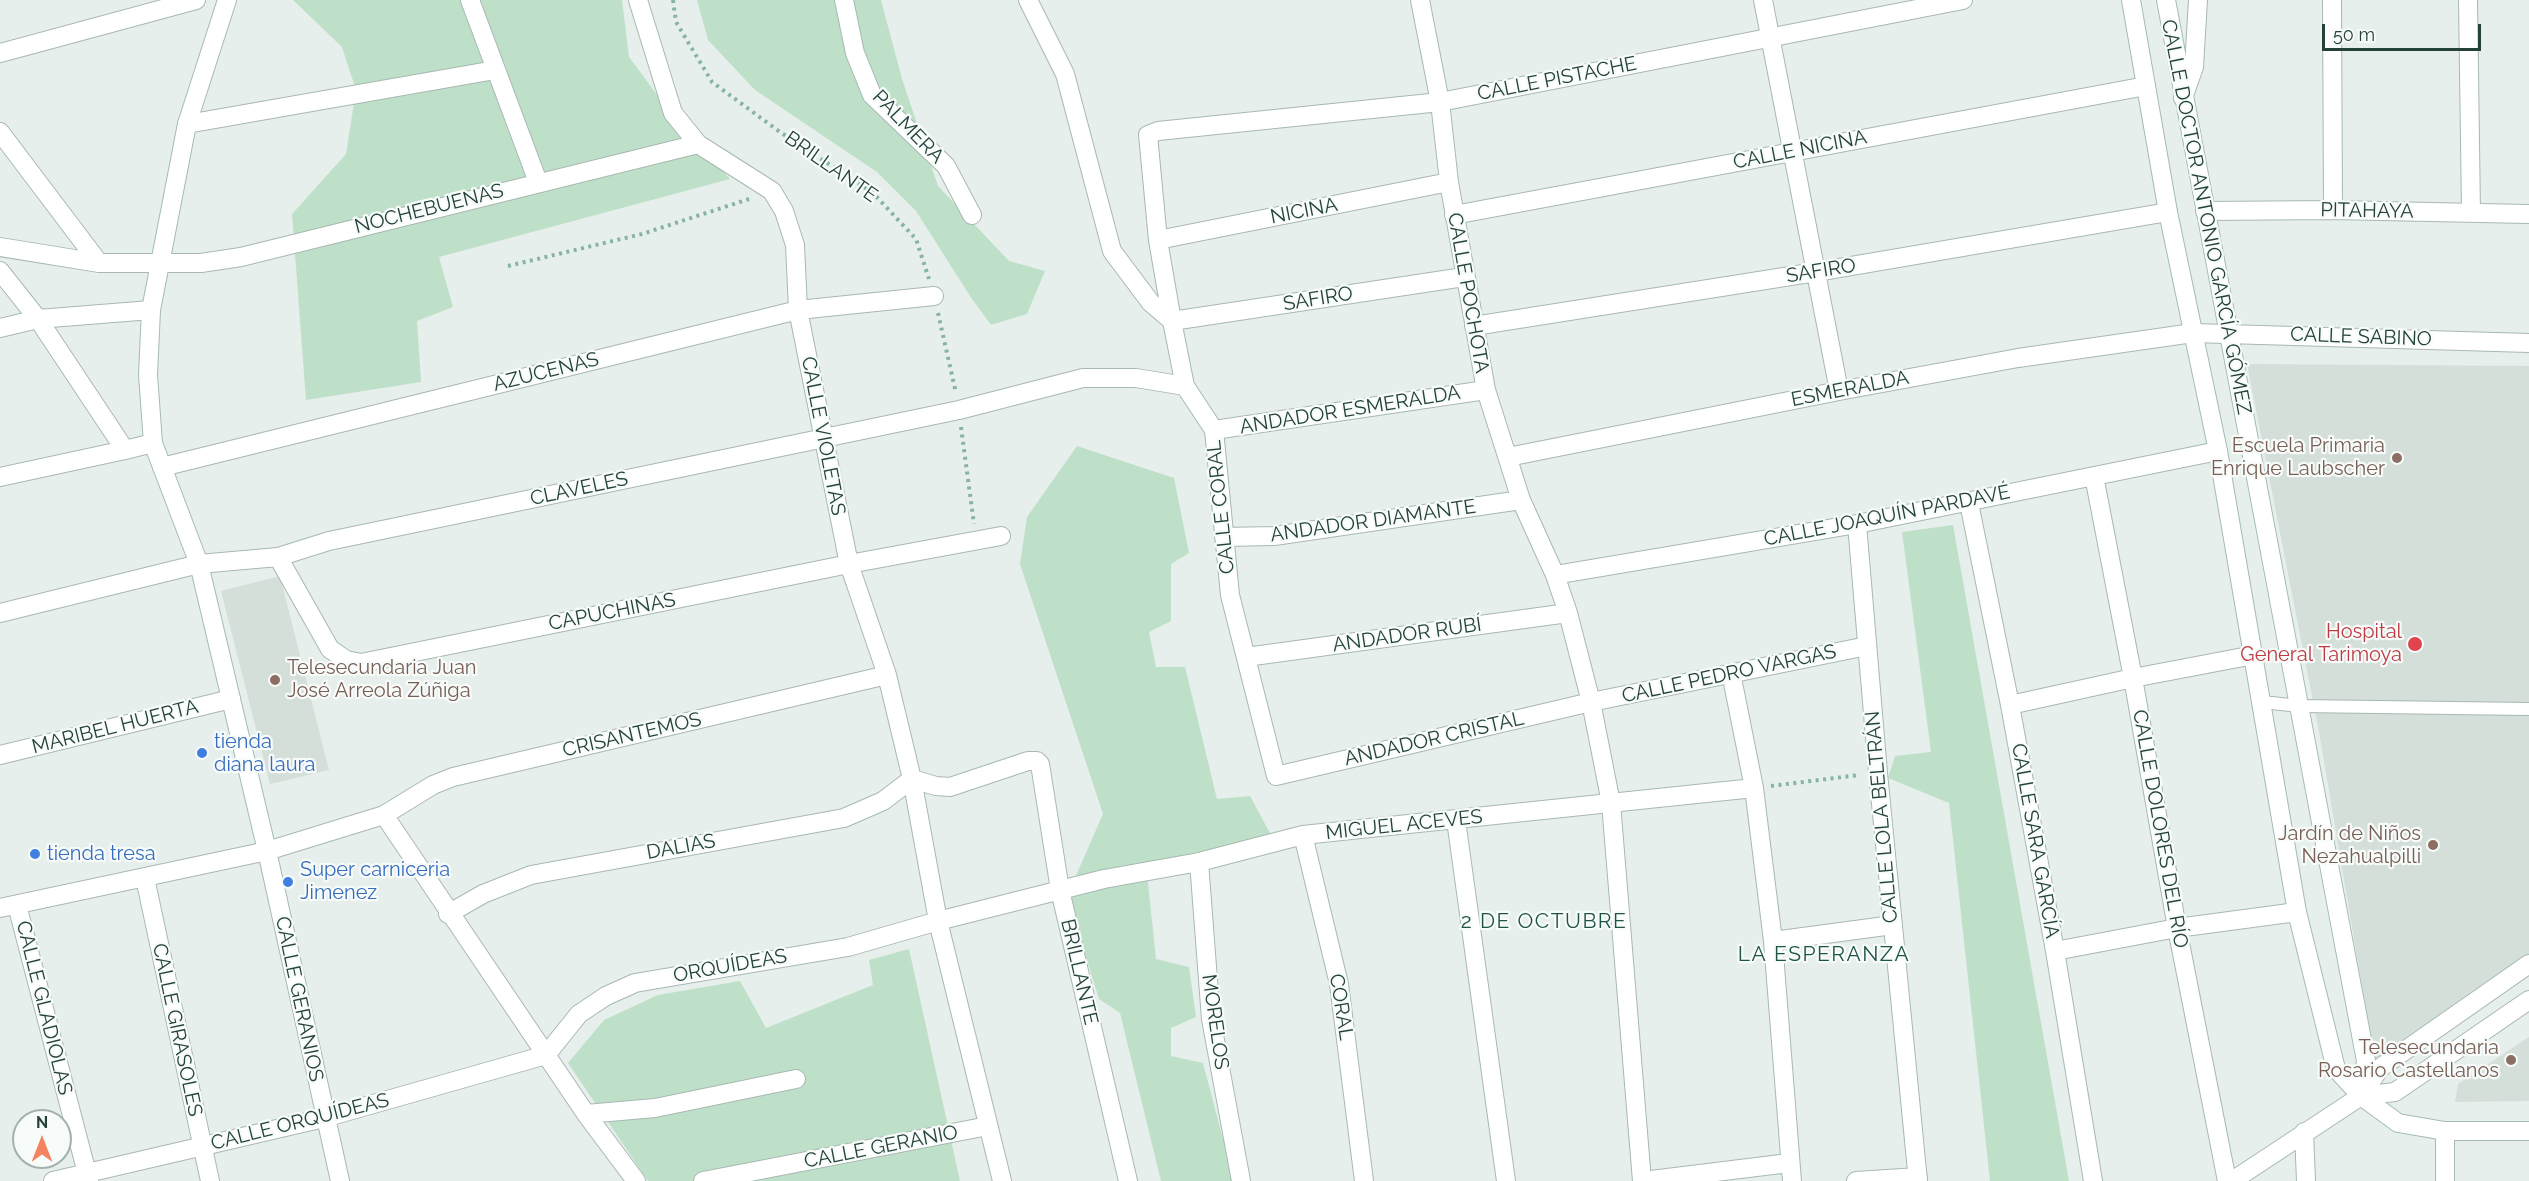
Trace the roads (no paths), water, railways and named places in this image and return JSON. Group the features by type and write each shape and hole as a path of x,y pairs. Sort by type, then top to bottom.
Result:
{"street":[{"path":"0,53 196,0"},
{"name":"CALLE GERANIOS","path":"227,0 187,124 158,264 151,310 148,375 153,443 199,564 267,851 324,1118 340,1181"},
{"path":"470,0 538,182"},
{"name":"CALLE VIOLETAS","path":"638,0 673,113 698,144 772,191 784,211 795,245 798,310 849,564 887,675 912,779 938,921 1002,1181"},
{"name":"PALMERA","path":"844,0 855,53 872,95 946,166 972,215"},
{"path":"1028,0 1065,74 1112,251 1150,303 1172,321"},
{"name":"CALLE POCHOTA","path":"1420,0 1440,102 1449,182 1464,277 1486,390 1521,500 1555,575 1568,614 1591,702 1611,803 1642,1181"},
{"path":"1763,0 1839,391"},
{"name":"CALLE PISTACHE","path":"1148,135 1158,131 1440,102 1963,0"},
{"name":"CALLE DOCTOR ANTONIO GARCÍA GÓMEZ","path":"2131,0 2168,212 2218,451 2297,912 2336,1069 2361,1096"},
{"name":"CALLE DOCTOR ANTONIO GARCÍA GÓMEZ","path":"2166,0 2366,1061 2361,1096"},
{"path":"2183,98 2194,67 2198,0"},
{"path":"2332,0 2333,210"},
{"path":"2468,0 2471,213"},
{"path":"187,124 495,70"},
{"name":"CALLE NICINA","path":"1454,215 2146,86"},
{"path":"0,132 99,263"},
{"name":"CALLE CORAL","path":"1148,135 1158,240 1172,321 1185,386 1214,430 1230,596 1276,776"},
{"name":"NOCHEBUENAS","path":"0,247 99,263 201,263 242,257 698,144"},
{"name":"NICINA","path":"1158,240 1449,182"},
{"name":"PITAHAYA","path":"2205,211 2333,210 2529,214"},
{"name":"SAFIRO","path":"1474,326 1816,272 2168,212"},
{"path":"0,271 38,319 125,450"},
{"name":"SAFIRO","path":"1172,321 1464,277"},
{"name":"AZUCENAS","path":"162,467 798,310 934,296"},
{"path":"0,328 38,319 151,310"},
{"name":"CALLE SABINO","path":"2193,333 2227,332 2529,343"},
{"name":"ESMERALDA","path":"1508,457 2018,358 2193,333"},
{"name":"CLAVELES","path":"0,613 199,564 278,557 329,541 959,410 1083,378 1136,378 1185,386"},
{"name":"ANDADOR ESMERALDA","path":"1214,430 1486,390"},
{"path":"0,477 153,443"},
{"name":"CALLE JOAQUÍN PARDAVÉ","path":"1555,575 1857,524 2218,451"},
{"name":"CALLE DOLORES DEL RÍO","path":"2094,476 2133,678 2177,928 2227,1181"},
{"name":"ANDADOR DIAMANTE","path":"1224,537 1274,536 1521,500"},
{"name":"CALLE SARA GARCÍA","path":"1969,503 2010,705 2055,951 2093,1181"},
{"name":"CALLE LOLA BELTRÁN","path":"1857,524 1878,773 1918,1179"},
{"name":"CAPUCHINAS","path":"278,557 330,649 346,660 360,663 849,564 1001,536"},
{"name":"ANDADOR RUBÍ","path":"1246,657 1568,614"},
{"name":"CALLE PEDRO VARGAS","path":"1591,702 1867,646"},
{"path":"2010,705 2254,655"},
{"path":"1642,1181 1790,1172 1773,941 1754,788 1731,673"},
{"name":"CRISANTEMOS","path":"9,907 267,851 384,815 433,785 453,777 887,675"},
{"name":"MARIBEL HUERTA","path":"0,755 231,699"},
{"name":"ANDADOR CRISTAL","path":"1276,776 1591,702"},
{"name":"BRILLANTE","path":"912,779 936,786 950,787 1028,761 1037,761 1040,764 1060,890 1128,1181"},
{"name":"DALIAS","path":"448,914 483,894 531,875 844,818 883,801 912,779"},
{"name":"MIGUEL ACEVES","path":"938,921 1060,890 1199,862 1303,836 1754,788"},
{"path":"384,815 448,914 586,1114 636,1181"},
{"path":"1456,820 1506,1181"},
{"name":"CORAL","path":"1303,836 1340,984 1364,1181"},
{"name":"MORELOS","path":"1199,862 1211,1019 1241,1181"},
{"name":"CALLE GIRASOLES","path":"144,878 210,1181"},
{"name":"CALLE GLADIOLAS","path":"9,907 87,1177"},
{"path":"2055,951 2177,928 2297,912"},
{"name":"ORQUÍDEAS","path":"546,1055 579,1014 606,996 635,983 848,947 938,921"},
{"path":"1773,941 1893,925"},
{"path":"2232,1181 2361,1096 2380,1068 2529,964"},
{"path":"2361,1096 2395,1092 2529,1000"},
{"name":"CALLE ORQUÍDEAS","path":"53,1181 87,1177 324,1118 546,1055"},
{"path":"586,1114 655,1108 796,1079"},
{"path":"2361,1096 2398,1123 2445,1131 2529,1131"},
{"name":"CALLE GERANIO","path":"703,1181 988,1126"},
{"path":"2445,1131 2445,1181"},
{"path":"2304,1132 2306,1181"},
{"path":"1856,1181 1918,1179"}],"lane":[{"path":"2262,702 2300,706 2529,709"}],"place":[{"name":"Escuela Primaria Enrique Laubscher","path":"2397,458"},
{"name":"Hospital General Tarimoya","path":"2415,644"},
{"name":"Telesecundaria Juan José Arreola Zúñiga","path":"275,680"},
{"name":"tienda diana laura","path":"202,753"},
{"name":"Jardín de Niños Nezahualpilli","path":"2433,845"},
{"name":"tienda tresa","path":"35,854"},
{"name":"Super carniceria Jimenez","path":"288,882"},
{"name":"Telesecundaria Rosario Castellanos","path":"2511,1060"}],"district":[{"name":"2 DE OCTUBRE","path":"1544,922"},
{"name":"LA ESPERANZA","path":"1824,955"}]}
